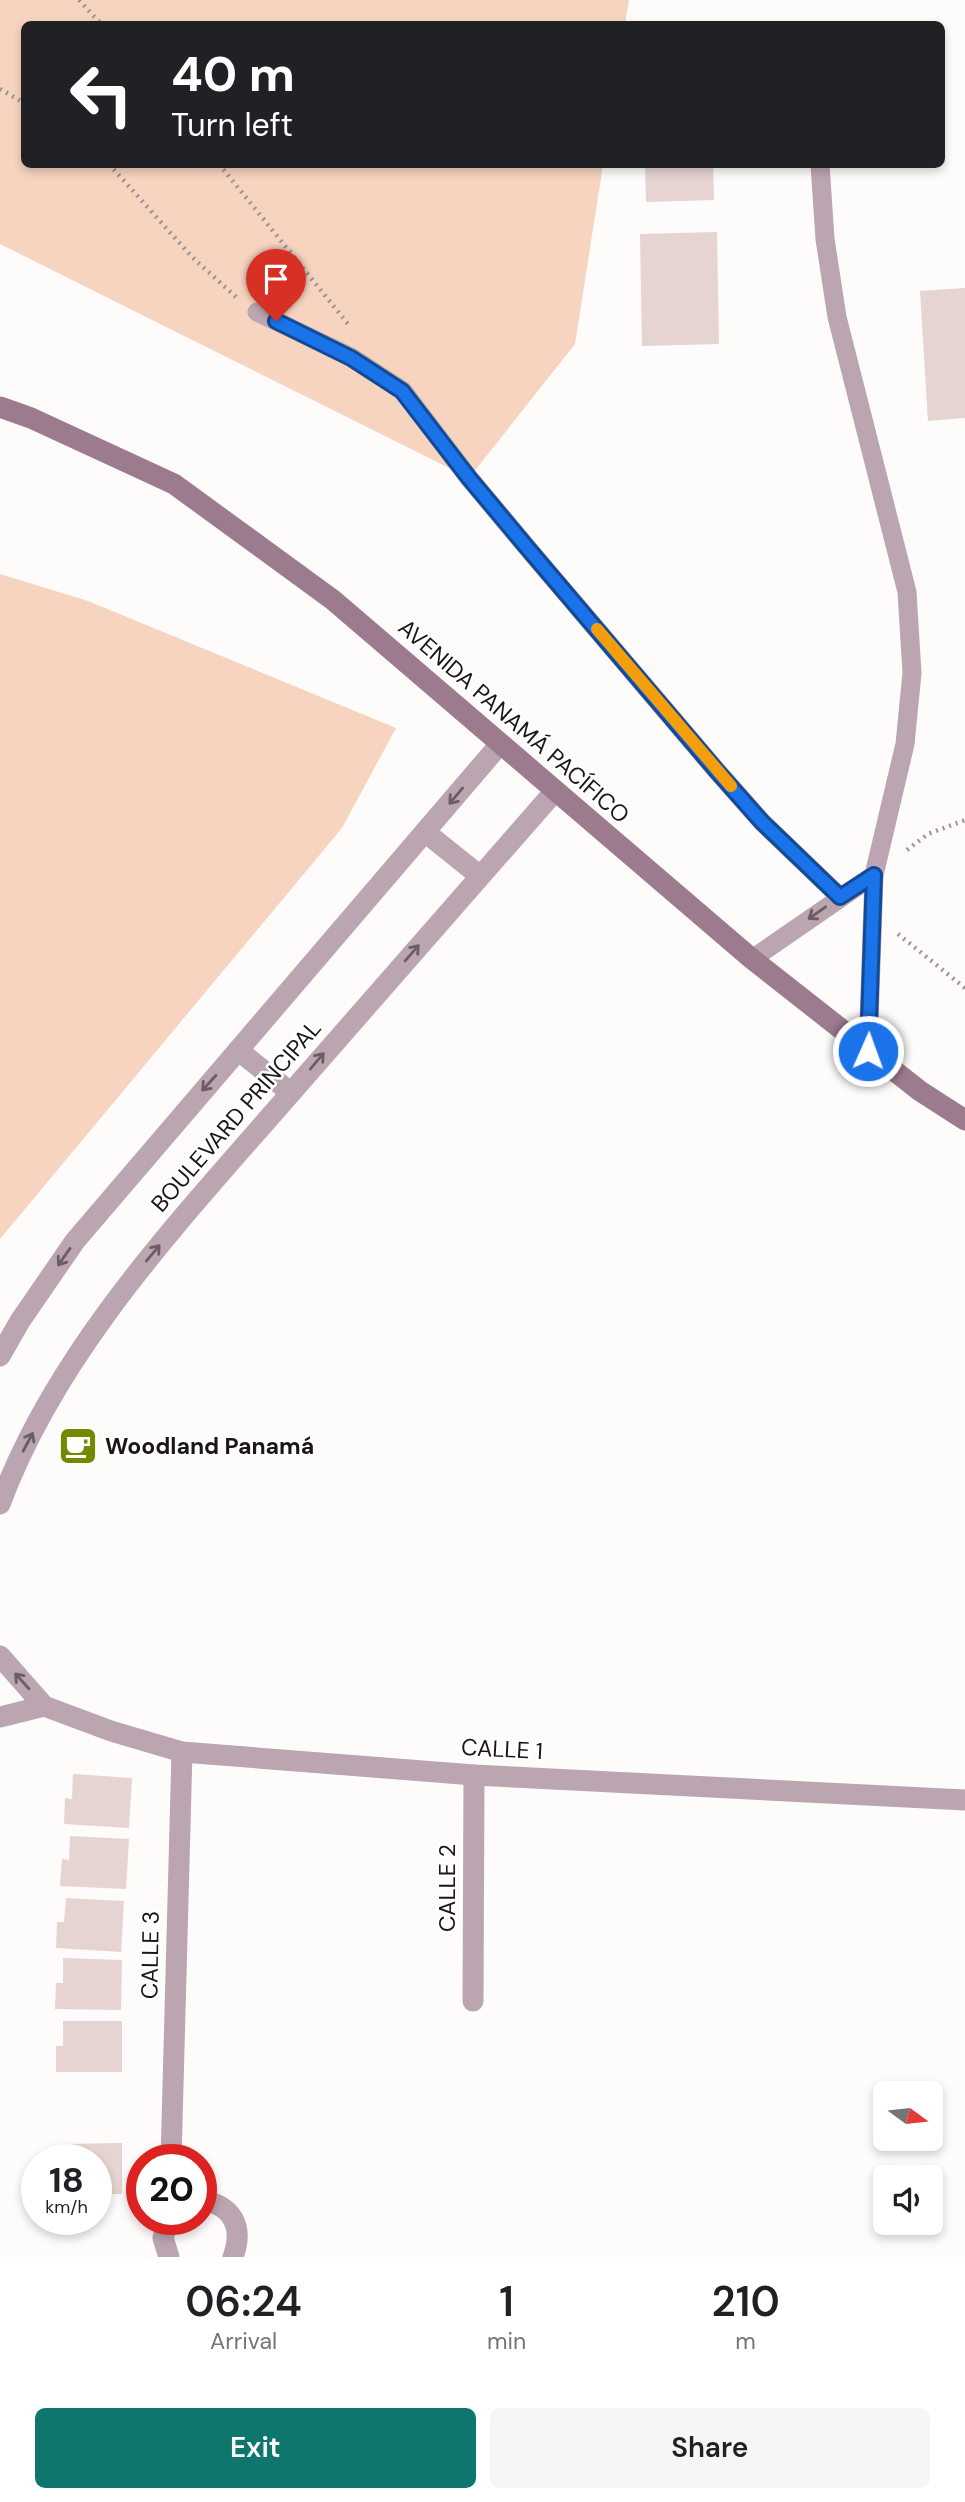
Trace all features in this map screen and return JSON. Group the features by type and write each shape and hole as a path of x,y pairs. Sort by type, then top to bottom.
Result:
{"main road":[{"name":"AVENIDA PANAMÁ PACÍFICO","path":"0,407 31,418 173,484 333,600 752,959 920,1091 965,1120"}],"street":[{"name":"BOULEVARD PRINCIPAL","path":"0,1356 20,1321 75,1241 500,744"},
{"name":"BOULEVARD PRINCIPAL","path":"0,1504 10,1476 59,1386 126,1285 555,791"},
{"path":"425,832 480,876"},
{"path":"239,1051 291,1093"},
{"name":"CALLE 1","path":"0,1657 44,1706 111,1731 182,1752 474,1774 965,1800"},
{"path":"0,1717 44,1706"},
{"name":"CALLE 3","path":"171,2144 182,1752"},
{"name":"CALLE 2","path":"473,2001 474,1774"},
{"path":"217,2204 234,2220 238,2232 233,2257"},
{"path":"164,2235 169,2257"}],"lane":[{"path":"820,168 825,239 837,317 907,592 912,673 905,744 874,875 868,1051"},
{"path":"257,312 351,358 402,391 469,478 716,770 762,822 840,897"},
{"path":"752,959 874,875"}],"path":[{"path":"79,0 98,21"},
{"path":"0,89 21,101"},
{"path":"113,168 192,257 222,286 257,312"},
{"path":"222,168 350,326"},
{"path":"874,875 928,834 965,820"},
{"path":"873,914 965,988"}],"shaded area":[{"path":"0,0 629,0 626,21 21,21 21,168 603,168 575,344 469,478 0,244"},
{"path":"0,574 88,601 396,728 342,828 0,1239"}],"building":[{"path":"645,168 713,168 714,200 646,202"},
{"path":"717,232 719,344 642,346 640,234"},
{"path":"965,288 965,418 928,421 920,291"},
{"path":"73,1774 132,1778 129,1828 64,1824 65,1798 72,1799"},
{"path":"70,1836 129,1839 126,1889 60,1886 62,1859 69,1860"},
{"path":"66,1898 124,1901 121,1952 56,1948 57,1922 64,1922"},
{"path":"63,1958 122,1960 121,2010 55,2009 56,1983 63,1983"},
{"path":"63,2021 122,2021 122,2072 56,2072 56,2046 63,2046"},
{"path":"122,2143 122,2194 112,2194 112,2144 63,2144"}],"slow traffic":[{"path":"597,629 731,786"}],"place":[{"name":"Woodland Panamá","path":"78,1446"}],"route":[{"path":"276,321 351,358 402,391 469,478 716,770 762,822 840,897 874,875 868,1051"}]}
